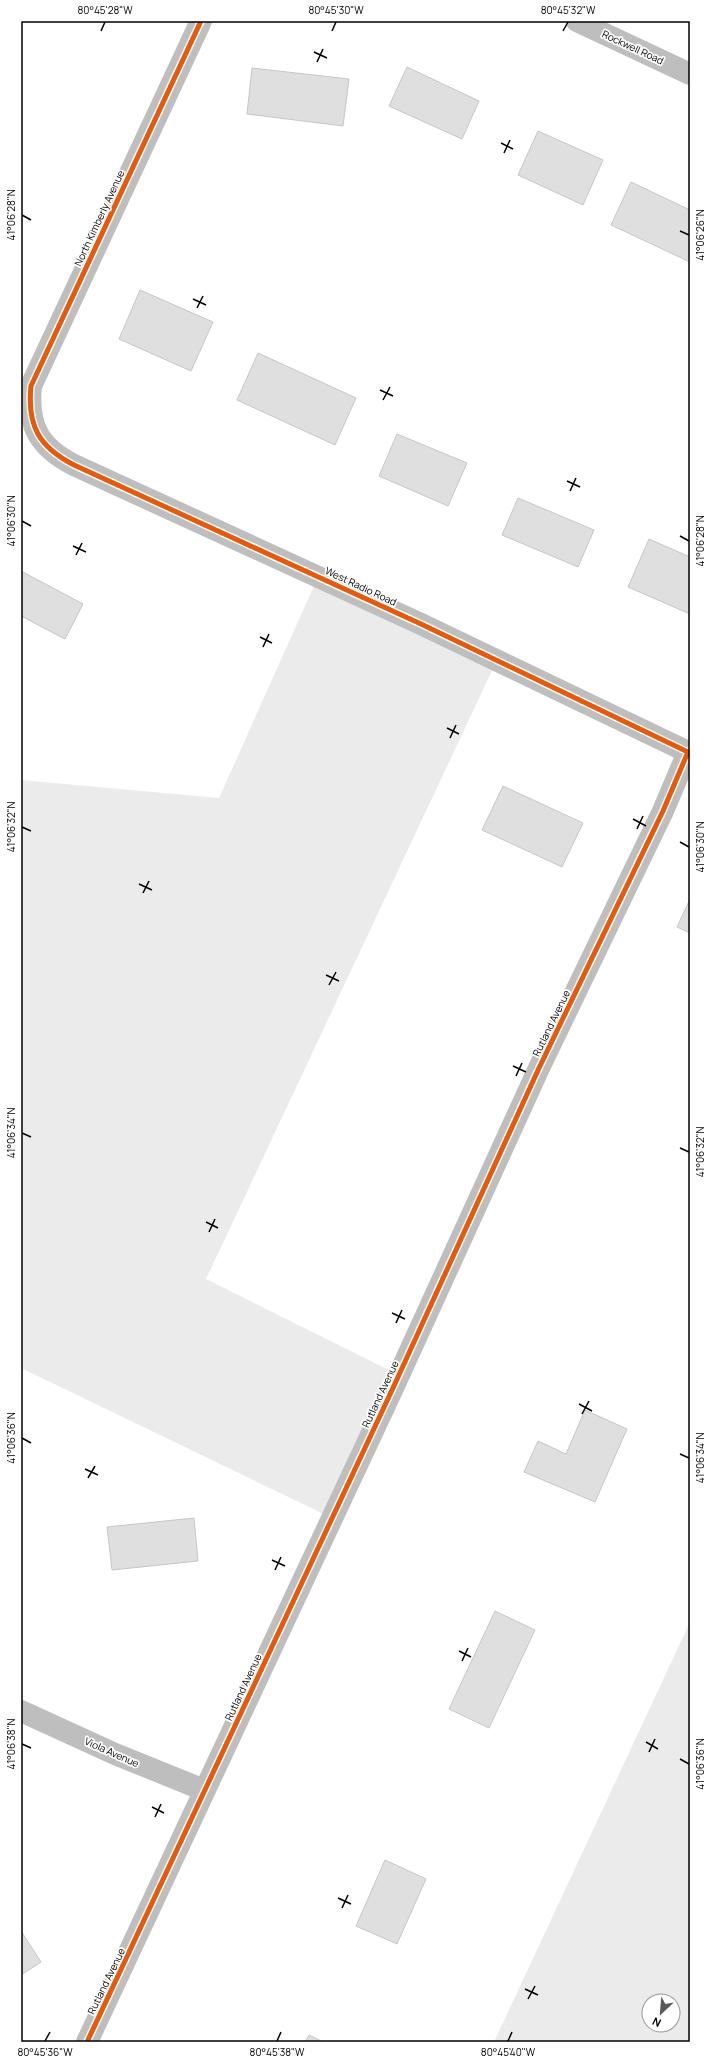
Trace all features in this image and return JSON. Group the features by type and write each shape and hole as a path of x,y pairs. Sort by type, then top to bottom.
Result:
{"street":[{"name":"North Kimberly Avenue","path":"33,426 29,406 31,386 201,21"},
{"name":"Rockwell Road","path":"577,21 690,74"},
{"name":"West Radio Road","path":"33,426 40,440 57,456 74,465 421,624 689,752"},
{"name":"Rutland Avenue","path":"87,2042 390,1395 539,1068 663,810 689,752"},
{"name":"Viola Avenue","path":"21,1711 115,1754 204,1790"}],"shaded area":[{"path":"318,577 497,660 206,1279 399,1375 332,1518 21,1368 21,780 219,798"},
{"path":"690,1622 690,2042 494,2042"}],"building":[{"path":"407,67 479,101 462,139 389,106"},
{"path":"252,68 349,79 343,126 247,114"},
{"path":"538,131 603,160 583,205 518,175"},
{"path":"631,182 690,210 690,262 611,225"},
{"path":"140,290 213,322 191,371 119,339"},
{"path":"258,353 356,398 335,445 237,400"},
{"path":"397,434 467,463 448,506 379,476"},
{"path":"518,498 594,530 578,567 502,535"},
{"path":"649,539 690,557 690,614 628,587"},
{"path":"21,571 83,604 65,639 21,616"},
{"path":"503,786 583,823 562,867 482,830"},
{"path":"690,899 690,933 677,927"},
{"path":"585,1410 627,1429 595,1502 524,1472 538,1441 566,1454"},
{"path":"194,1518 198,1561 112,1570 107,1527"},
{"path":"495,1611 535,1630 489,1728 449,1709"},
{"path":"385,1860 426,1879 397,1944 356,1926"},
{"path":"21,1931 41,1962 21,1975"},
{"path":"309,2035 323,2042 305,2042"}],"cycle path":[{"path":"201,21 31,386 31,413 38,434 44,443 52,451 74,465 421,624 690,753"},
{"path":"87,2042 393,1388 539,1068 663,811 688,752"}]}
